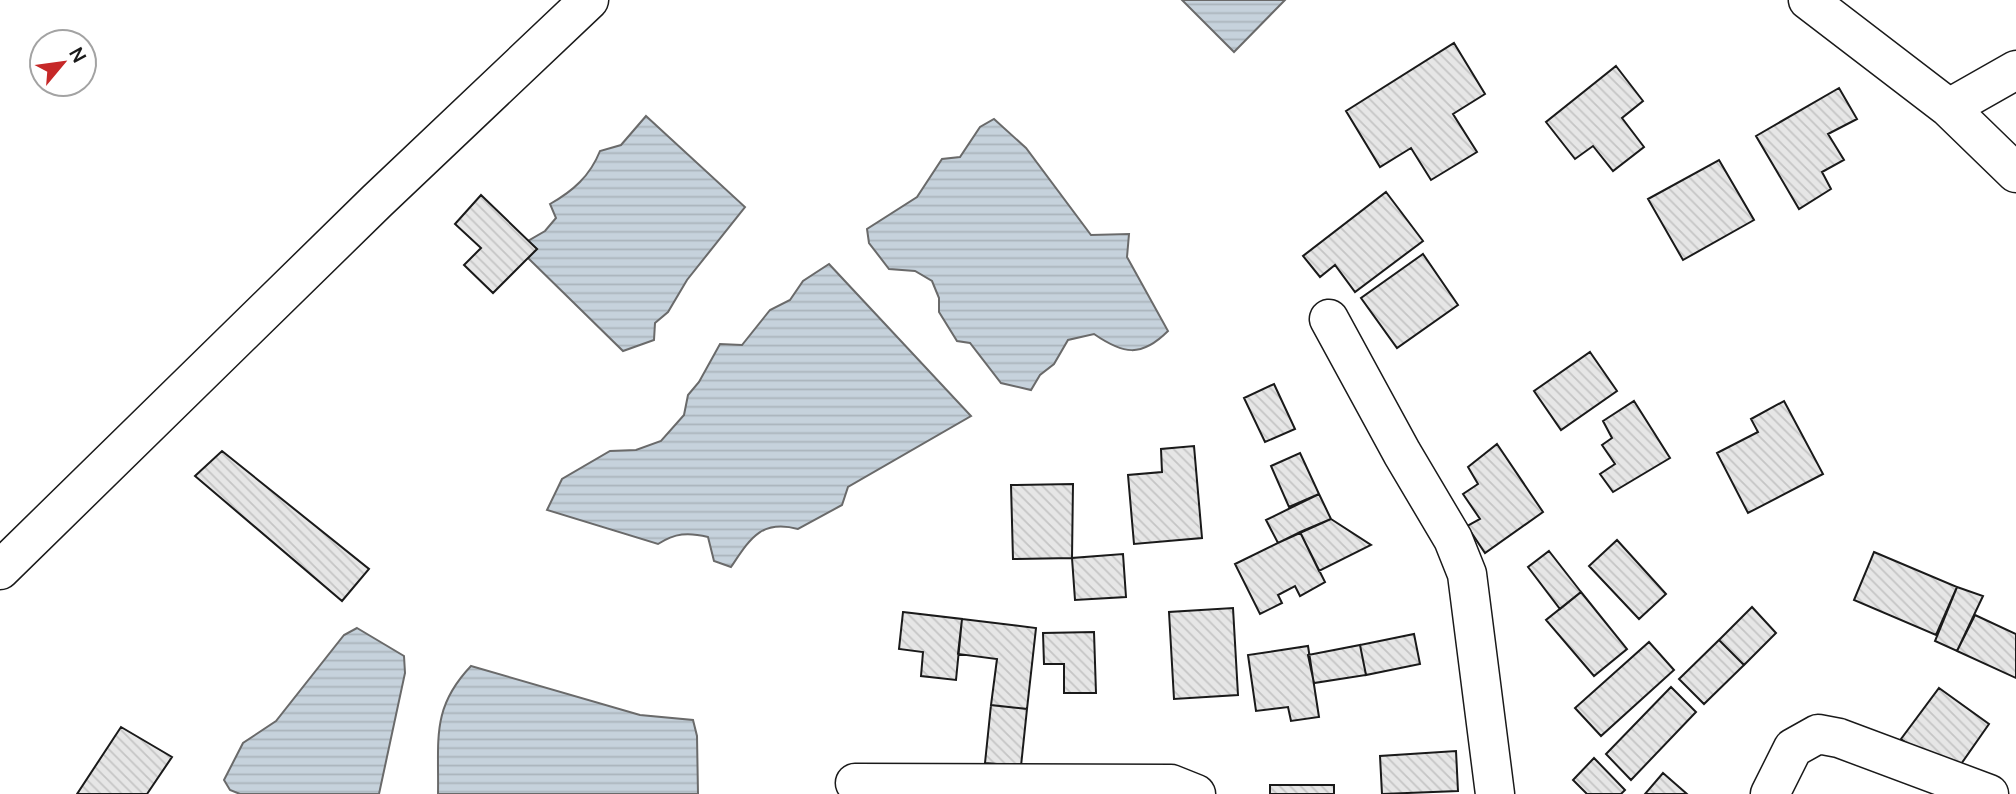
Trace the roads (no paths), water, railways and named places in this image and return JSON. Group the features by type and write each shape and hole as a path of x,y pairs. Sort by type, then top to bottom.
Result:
{"street":[{"path":"0,570 377,201 589,0"},
{"path":"1808,0 1949,108 2016,173"},
{"path":"1949,108 2016,70"},
{"path":"1329,319 1402,453 1453,539 1467,573 1495,794"},
{"path":"1770,794 1793,748 1818,734 1839,738 1989,794"},
{"path":"855,783 1171,784 1196,794"}]}
